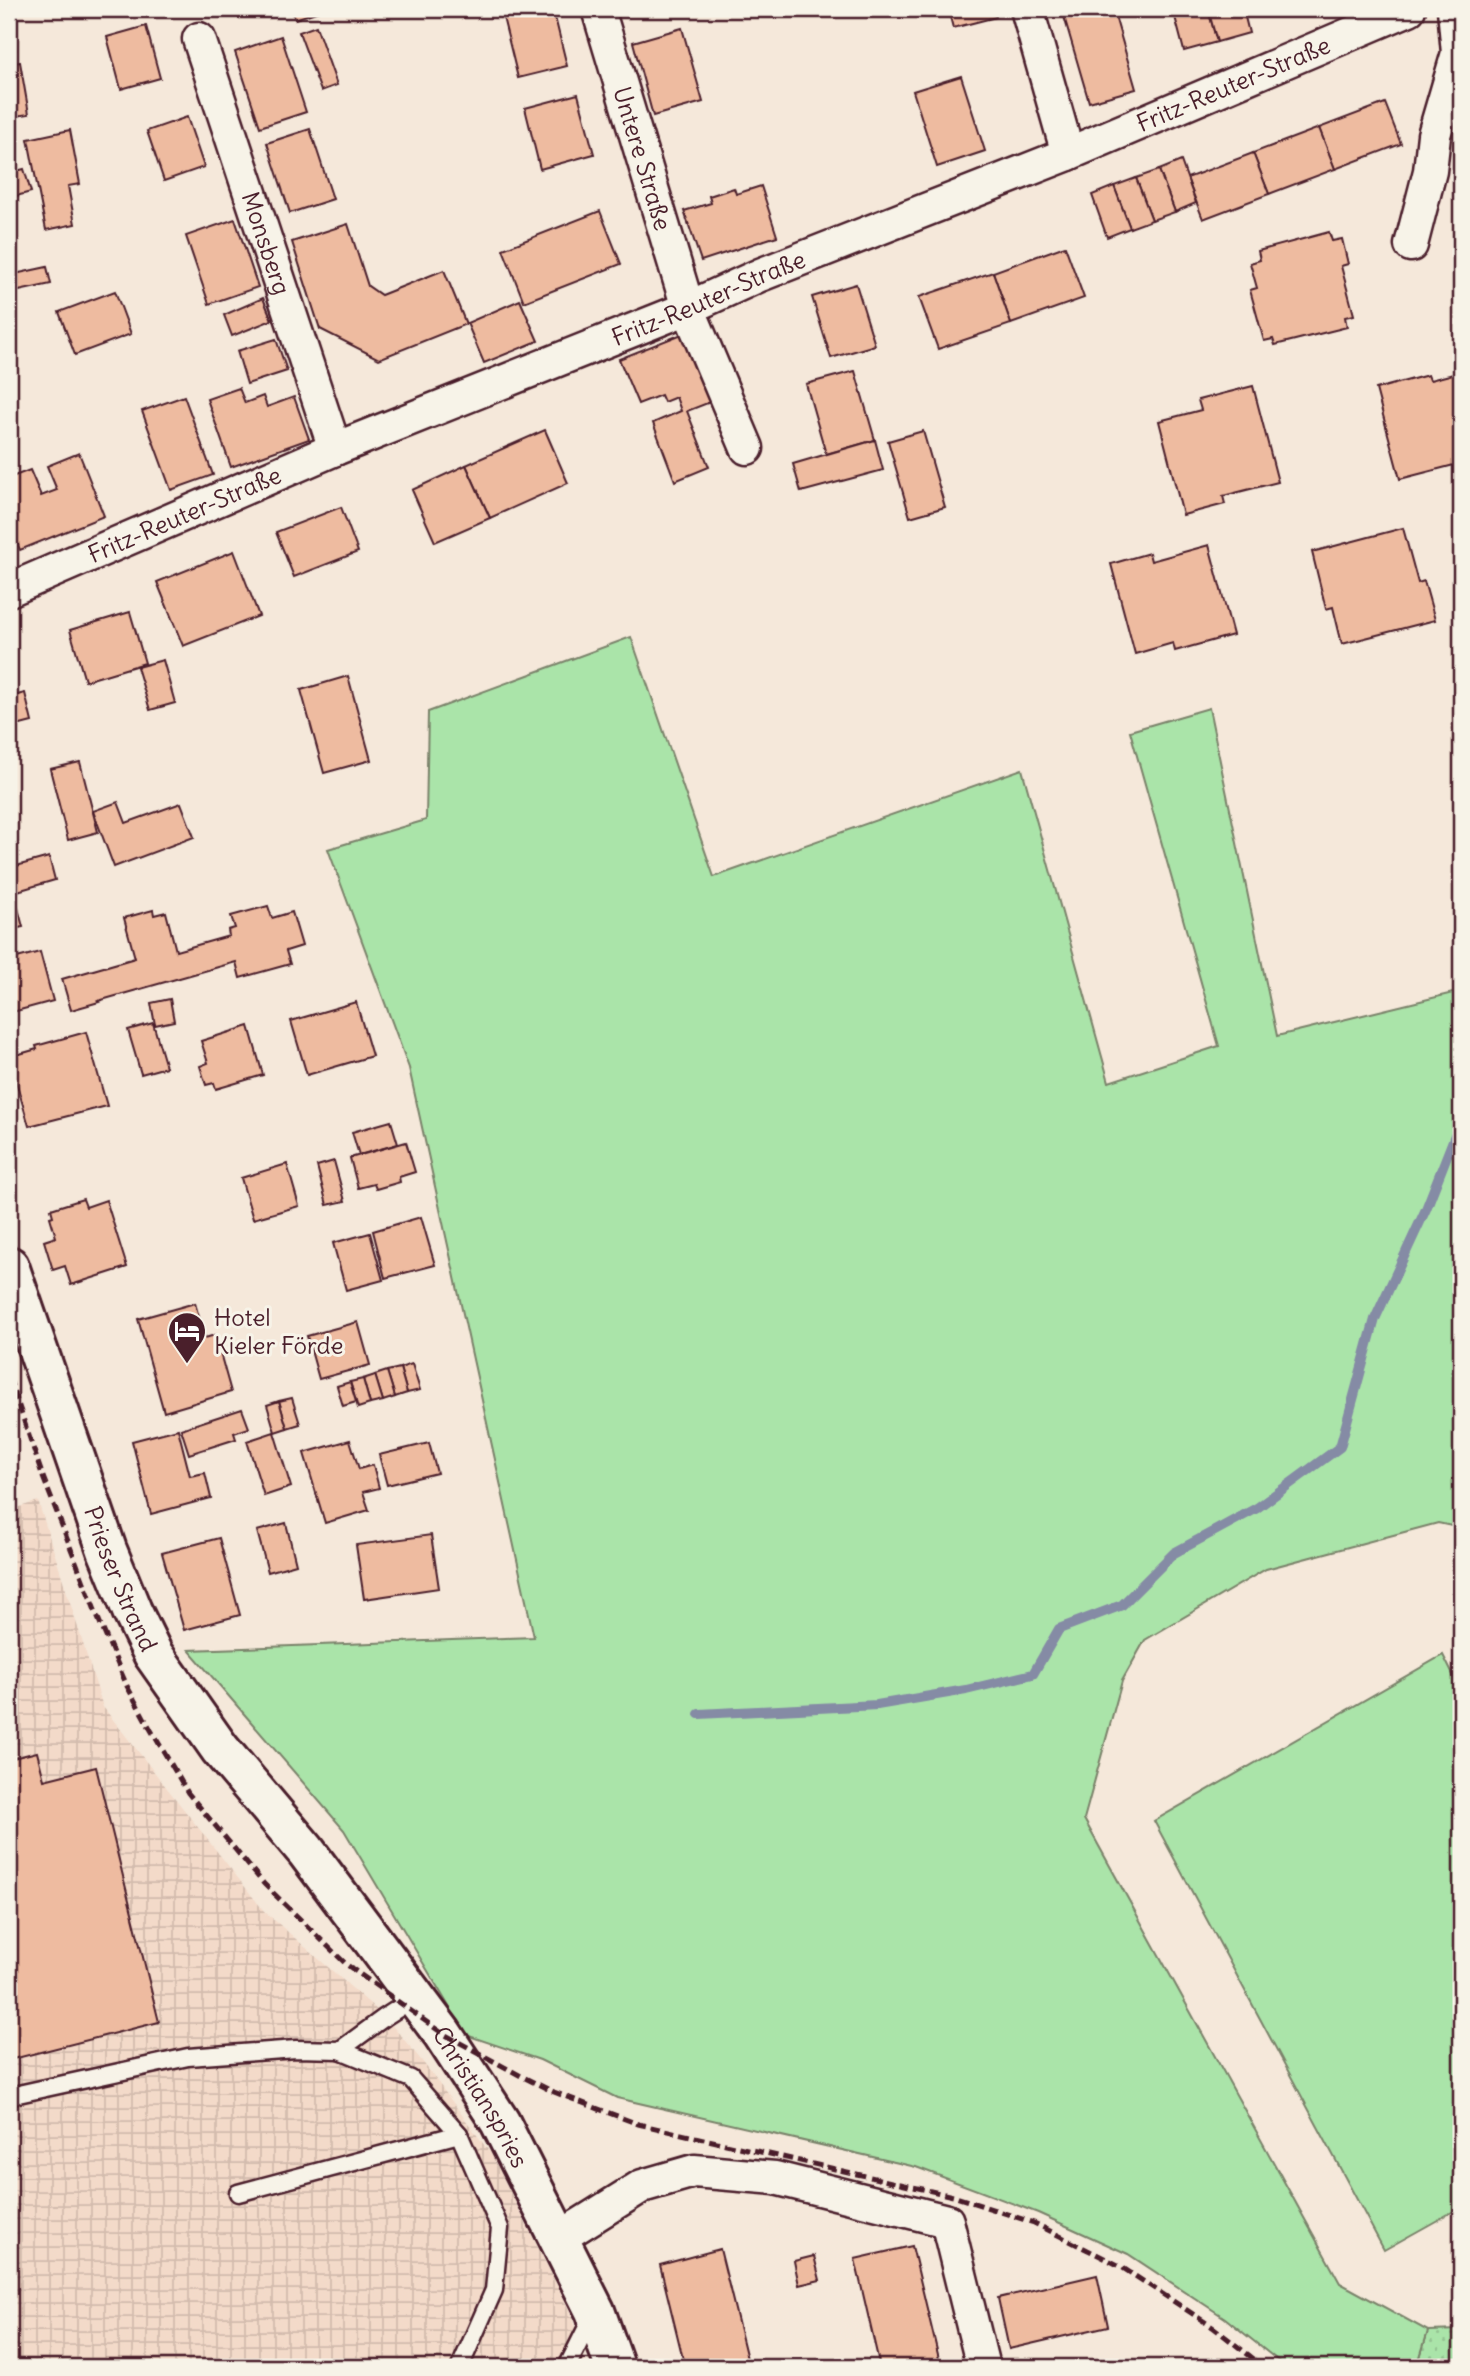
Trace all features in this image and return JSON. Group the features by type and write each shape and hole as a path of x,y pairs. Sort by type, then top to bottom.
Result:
{"street":[{"name":"Untere Straße","path":"597,9 688,308 747,448"},
{"path":"1027,9 1068,155"},
{"name":"Fritz-Reuter-Straße","path":"9,590 335,449 688,308 760,275 1068,155 1409,9"},
{"path":"1411,245 1430,171 1434,135 1458,53 1454,9"},
{"name":"Monsberg","path":"199,39 335,449"},
{"name":"Prieser Strand","path":"9,1266 102,1537 153,1654 220,1749 306,1852"},
{"name":"Christianspries","path":"306,1852 416,1997 500,2122 594,2311 615,2367"},
{"path":"559,2238 642,2186 694,2171 775,2179 947,2221 983,2367"}],"lane":[{"path":"340,2050 416,1997"},
{"path":"9,2096 188,2057 296,2049 340,2050 411,2079 459,2134 500,2228 494,2290 460,2367"},
{"path":"238,2193 459,2134"},
{"path":"567,2367 594,2311"}],"shaded area":[{"path":"9,1484 17,1508 38,1501 103,1707 264,1911 385,2017 422,2061 491,2154 570,2312 587,2367 9,2367"}],"green space":[{"path":"631,637 714,877 1022,769 1109,1082 1219,1046 1130,731 1209,708 1277,1036 1461,991 1461,1528 1438,1523 1266,1569 1145,1640 1122,1681 1084,1819 1340,2283 1428,2331 1417,2367 1286,2367 1225,2318 1128,2254 1038,2213 916,2167 617,2098 540,2060 466,2035 344,1830 189,1650 534,1637 409,1068 328,849 426,820 428,712"},
{"path":"1443,1655 1461,1691 1461,2207 1384,2250 1154,1821"},
{"path":"1461,2330 1461,2367 1417,2367 1428,2331"}],"building":[{"path":"291,9 325,9 295,19"},
{"path":"501,9 553,9 567,66 518,78"},
{"path":"948,9 994,9 996,17 953,28"},
{"path":"1076,9 1113,9 1136,89 1089,102 1063,13"},
{"path":"1173,9 1208,9 1217,42 1184,51"},
{"path":"1208,9 1243,9 1249,33 1217,42"},
{"path":"146,26 160,78 121,89 107,37"},
{"path":"316,26 337,85 321,91 299,32"},
{"path":"9,28 16,50 9,53"},
{"path":"682,28 703,102 653,116 633,42"},
{"path":"281,36 306,112 260,127 235,52"},
{"path":"20,62 29,114 9,117 9,64"},
{"path":"961,76 985,151 937,167 913,91"},
{"path":"578,94 594,154 540,169 525,108"},
{"path":"1385,103 1401,144 1335,169 1319,128"},
{"path":"187,117 204,167 164,181 147,131"},
{"path":"1319,128 1335,169 1269,194 1253,153"},
{"path":"310,129 333,199 290,213 267,143"},
{"path":"70,130 80,184 68,186 75,224 46,230 28,139"},
{"path":"1253,153 1269,194 1203,219 1187,178"},
{"path":"1181,161 1196,203 1175,212 1159,170"},
{"path":"24,169 31,192 9,198 9,173"},
{"path":"1159,170 1175,212 1152,220 1136,178"},
{"path":"1136,178 1152,220 1130,228 1114,186"},
{"path":"761,186 777,236 701,261 684,211 711,203 709,196 734,188 736,194"},
{"path":"1114,186 1130,228 1107,237 1092,195"},
{"path":"600,211 621,264 524,302 503,249"},
{"path":"235,219 258,287 209,304 186,236"},
{"path":"348,224 368,286 381,295 444,270 466,324 379,359 320,329 292,242"},
{"path":"1329,232 1332,241 1342,239 1348,264 1341,266 1354,315 1345,317 1347,327 1275,345 1273,339 1264,341 1250,290 1257,288 1250,263 1260,260 1258,251"},
{"path":"1065,246 1084,298 1011,324 993,272"},
{"path":"47,267 51,284 14,292 10,275"},
{"path":"993,272 1011,324 938,349 919,297"},
{"path":"856,284 875,345 831,358 812,297"},
{"path":"115,291 131,334 75,355 59,312"},
{"path":"263,298 272,320 232,336 224,315"},
{"path":"520,300 538,341 484,363 467,323"},
{"path":"692,330 718,399 687,411 709,467 675,481 653,423 681,411 676,397 664,402 661,395 638,404 619,359"},
{"path":"276,339 287,371 247,384 237,351"},
{"path":"855,371 875,440 826,454 806,384"},
{"path":"1461,372 1461,471 1456,472 1454,465 1400,479 1376,389 1428,375 1430,380"},
{"path":"1253,386 1278,482 1223,496 1225,504 1183,515 1159,421 1201,410 1198,400"},
{"path":"239,388 245,403 263,396 267,407 294,397 309,439 231,467 207,399"},
{"path":"184,396 213,475 171,490 142,411"},
{"path":"545,430 568,483 490,518 466,465"},
{"path":"923,431 945,507 910,517 888,441"},
{"path":"875,440 883,470 801,492 793,464"},
{"path":"79,453 104,516 20,550 9,522 9,478 30,470 41,496 57,490 47,466"},
{"path":"466,465 490,518 435,542 412,490"},
{"path":"341,507 358,552 294,577 276,532"},
{"path":"1403,528 1418,583 1424,581 1435,620 1342,644 1333,607 1326,609 1312,552"},
{"path":"1209,545 1233,635 1175,651 1173,643 1135,654 1111,564 1149,553 1151,561"},
{"path":"234,551 259,616 183,646 157,582"},
{"path":"130,612 145,663 85,681 70,630"},
{"path":"163,660 175,703 150,710 137,667"},
{"path":"348,676 371,760 324,773 301,690"},
{"path":"25,693 32,722 9,728 9,697"},
{"path":"80,762 98,832 68,840 50,769"},
{"path":"118,802 126,823 181,803 194,837 114,867 93,811"},
{"path":"49,857 55,880 14,892 9,868"},
{"path":"9,874 23,927 9,930"},
{"path":"268,906 272,918 292,912 302,946 286,951 290,964 240,978 236,962 71,1010 62,979 135,958 124,918 153,910 154,915 166,912 176,951 229,936 228,930 235,928 231,916"},
{"path":"40,952 53,1001 9,1013 9,960"},
{"path":"170,999 174,1021 155,1025 151,1003"},
{"path":"356,1002 372,1056 307,1075 291,1021"},
{"path":"153,1023 166,1067 141,1074 128,1030"},
{"path":"249,1026 263,1075 216,1089 214,1083 206,1085 200,1066 208,1063 201,1041"},
{"path":"86,1032 107,1106 29,1126 9,1057 37,1049 36,1046"},
{"path":"391,1121 398,1144 359,1155 352,1132"},
{"path":"406,1142 415,1172 399,1177 400,1182 376,1189 374,1184 358,1188 350,1158"},
{"path":"334,1161 345,1201 327,1205 317,1166"},
{"path":"287,1164 299,1206 253,1219 241,1178"},
{"path":"83,1199 86,1207 106,1200 127,1267 71,1285 65,1266 53,1270 44,1241 56,1237 50,1217 53,1216 51,1209"},
{"path":"421,1217 435,1265 385,1278 373,1231"},
{"path":"370,1233 383,1280 346,1290 333,1243"},
{"name":"Hotel Kieler Förde","path":"195,1303 205,1338 215,1335 231,1392 164,1412 138,1319"},
{"path":"358,1322 370,1365 319,1379 307,1336"},
{"path":"412,1364 420,1390 407,1393 400,1368"},
{"path":"400,1368 407,1393 395,1397 387,1371"},
{"path":"387,1371 395,1397 383,1401 375,1375"},
{"path":"375,1375 383,1401 370,1404 363,1379"},
{"path":"363,1379 370,1404 358,1408 350,1382"},
{"path":"350,1382 356,1402 343,1406 337,1386"},
{"path":"292,1398 300,1424 287,1428 279,1401"},
{"path":"279,1401 287,1428 275,1432 267,1405"},
{"path":"242,1409 249,1428 234,1433 236,1439 189,1454 181,1429"},
{"path":"178,1429 190,1476 205,1473 211,1498 151,1514 132,1441"},
{"path":"274,1432 291,1487 264,1496 247,1441"},
{"path":"350,1440 359,1469 373,1465 379,1488 363,1492 369,1510 325,1523 304,1453"},
{"path":"429,1443 437,1473 387,1485 379,1455"},
{"path":"286,1523 296,1564 268,1572 257,1531"},
{"path":"431,1535 439,1588 364,1599 356,1545"},
{"path":"219,1538 240,1615 184,1630 162,1553"},
{"path":"37,1752 44,1780 96,1767 159,2022 9,2060 9,1759"},
{"path":"912,2246 941,2367 880,2367 855,2259"},
{"path":"720,2249 749,2367 685,2367 660,2265"},
{"path":"814,2256 820,2280 799,2285 794,2261"},
{"path":"1097,2275 1108,2326 1009,2349 998,2298"},
{"path":"1214,2359 1216,2367 1181,2367"}],"waterway":[{"path":"699,1714 877,1705 966,1690 1033,1674 1059,1629 1122,1605 1174,1553 1257,1508 1340,1447 1375,1319 1426,1209 1461,1120"}],"railway":[{"path":"9,1377 43,1477 98,1618 127,1686 151,1730 188,1793 264,1884 347,1965 442,2033 554,2092 638,2124 953,2196 1034,2223 1120,2266 1214,2328 1264,2367"}],"place":[{"name":"Hotel Kieler Förde","path":"187,1365"}]}
